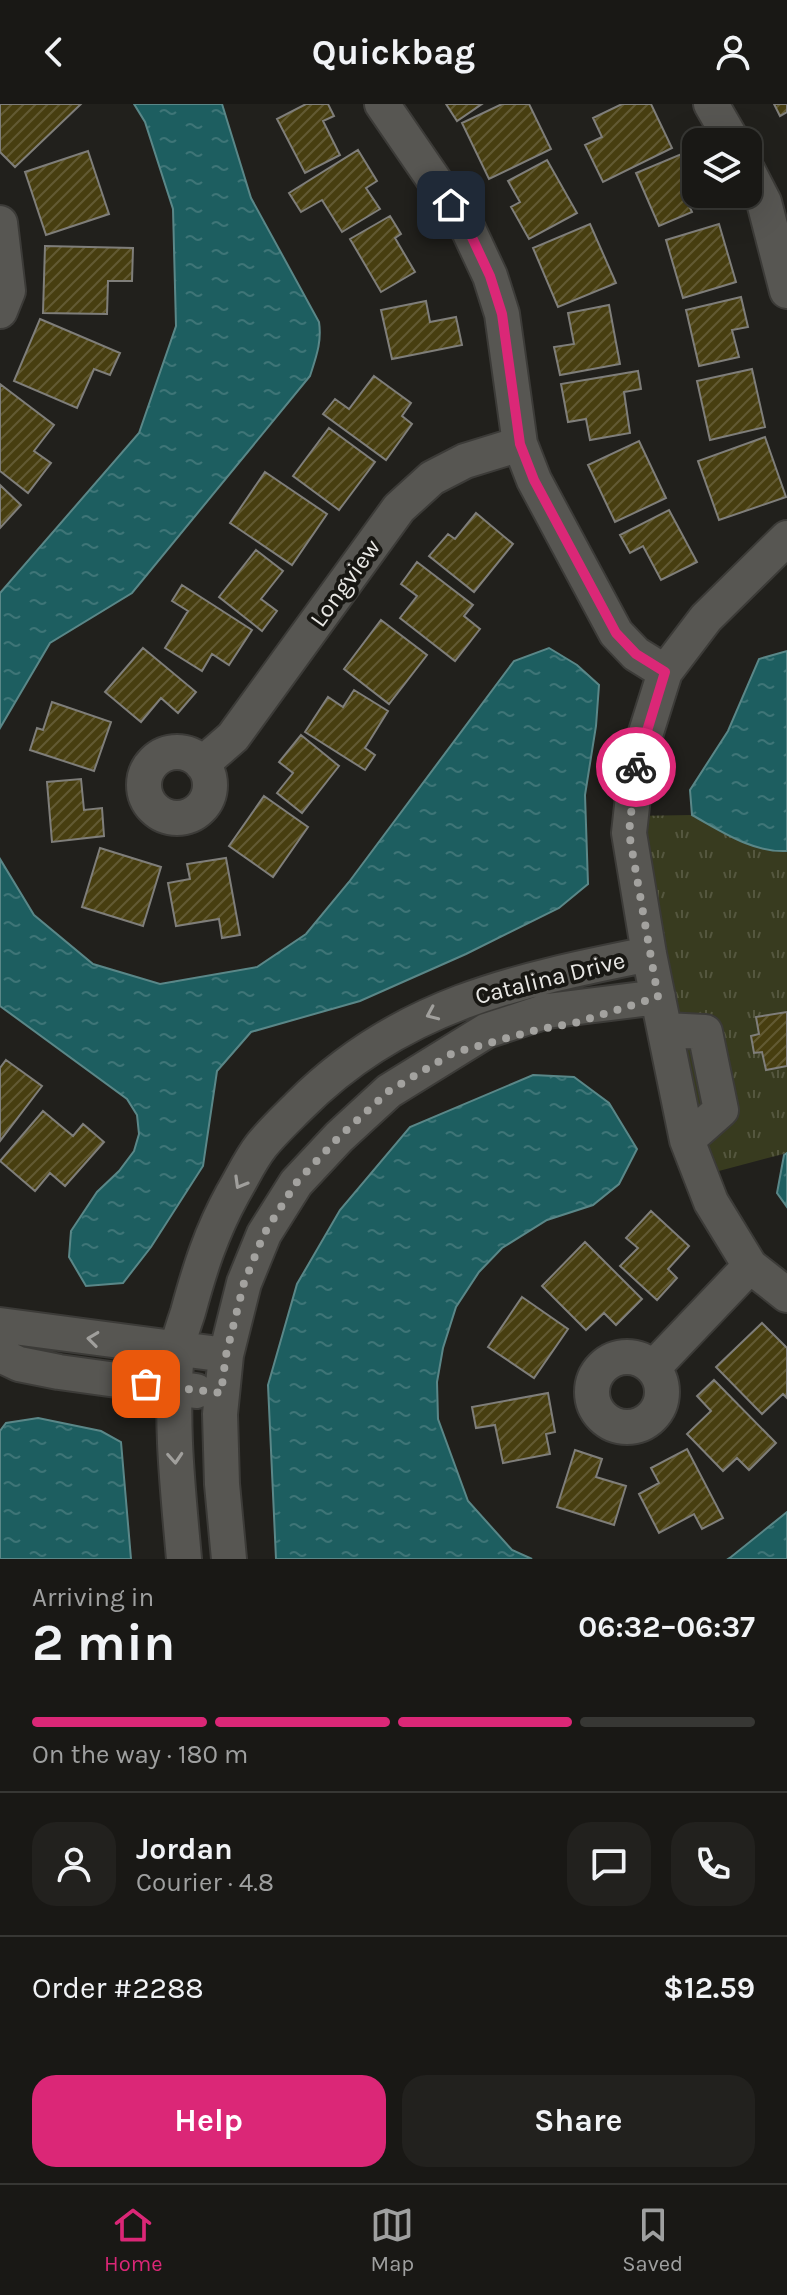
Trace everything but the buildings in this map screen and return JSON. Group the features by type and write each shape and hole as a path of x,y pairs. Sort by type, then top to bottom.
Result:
{"street":[{"path":"382,104 469,231 490,276 502,314 520,444 534,480 616,633 636,654 665,672"},
{"path":"711,104 725,128"},
{"path":"762,198 787,291"},
{"path":"0,223 8,291 0,311"},
{"name":"Longview","path":"202,764 233,737 399,508 432,478 465,461 520,444"},
{"path":"787,538 706,618 665,672 637,761 629,833 649,954 687,1140 711,1202 750,1266 787,1295"},
{"name":"Catalina Drive","path":"184,1559 174,1449 177,1349 204,1253 222,1213 261,1146 318,1087 344,1065 411,1024 467,999 541,976 649,954"},
{"path":"541,976 547,1011"},
{"name":"Catalina Drive","path":"229,1559 222,1484 221,1393 226,1355 244,1283 264,1234 296,1183 389,1091 486,1031 547,1011 658,997"},
{"name":"Catalina Drive","path":"453,1053 540,1029 575,1023 658,997"},
{"path":"318,1087 356,1121"},
{"path":"653,1368 750,1266"},
{"path":"0,1325 226,1355"},
{"path":"41,1368 46,1333"},
{"path":"0,1355 19,1364 41,1368 221,1393"}],"green space":[{"path":"692,815 750,845 787,851 787,1153 700,1176 630,816"}],"water":[{"path":"134,104 222,104 251,198 319,322 318,349 310,376 132,593 50,643 0,728 0,593 139,433 176,326 173,209 145,122"},
{"path":"549,648 577,665 599,685 585,795 588,884 559,908 360,1001 251,1032 217,1071 203,1166 151,1247 123,1283 86,1286 69,1257 71,1231 97,1192 134,1151 139,1134 137,1115 127,1099 0,1006 0,859 34,915 93,964 160,984 257,967 306,934 349,882 514,661"},
{"path":"787,651 787,851 774,851 738,840 692,815 690,790 728,731 759,659"},
{"path":"533,1075 574,1077 609,1103 637,1149 619,1184 593,1205 547,1220 502,1248 479,1272 456,1307 443,1348 437,1382 438,1419 468,1501 512,1550 532,1559 276,1559 268,1385 297,1284 340,1210 410,1127"},
{"path":"787,1153 787,1207 777,1193 784,1155"},
{"path":"38,1418 101,1431 121,1442 131,1559 0,1559 0,1431 6,1423"},
{"path":"787,1512 787,1559 728,1559 731,1557"}],"way so far":[{"path":"146,1384 221,1393 226,1355 244,1283 264,1234 296,1183 339,1137 389,1091 453,1053 540,1029 575,1023 658,997 629,833 636,767"}],"route":[{"path":"451,205 469,231 490,276 502,314 520,444 534,480 616,633 636,654 665,672 636,767"}]}
